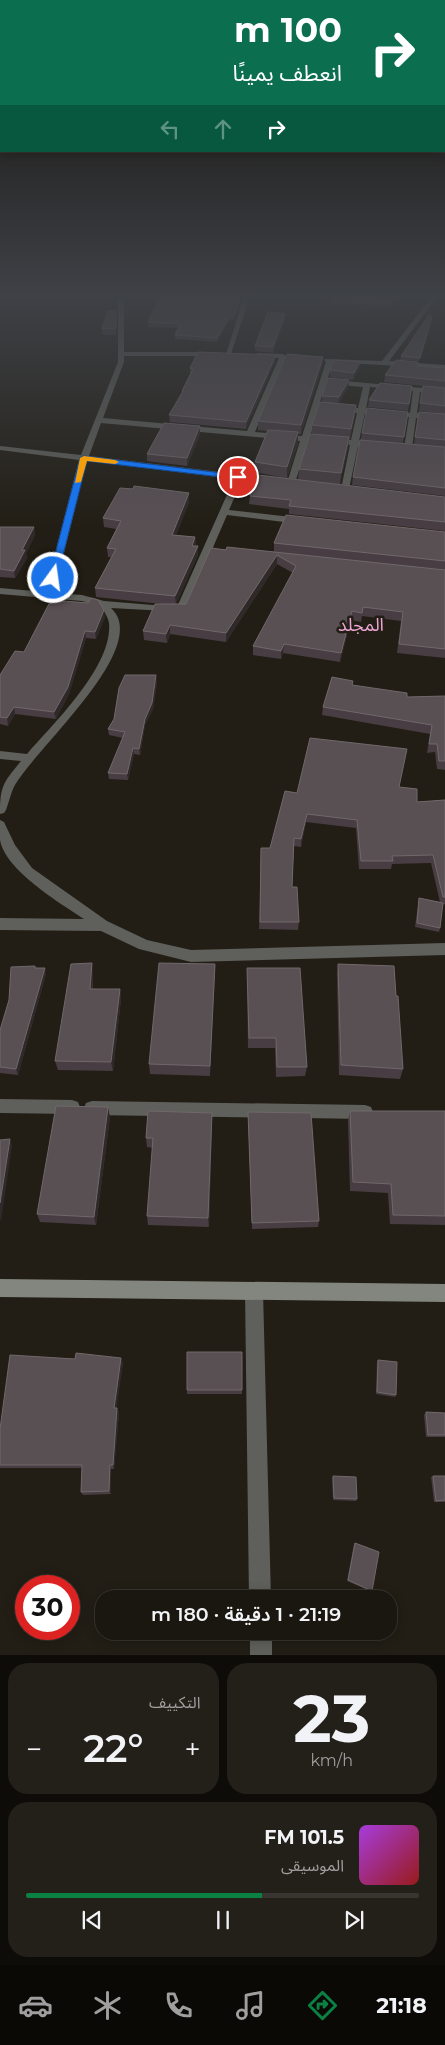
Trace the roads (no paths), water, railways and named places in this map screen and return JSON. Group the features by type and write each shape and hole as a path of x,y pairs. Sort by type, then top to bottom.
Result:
{"street":[{"path":"49,595 84,458 116,373"},
{"path":"250,434 276,373"},
{"path":"0,448 295,484 305,439 326,373"},
{"path":"395,373 417,389 445,392"},
{"path":"323,381 368,385 412,373"},
{"path":"345,489 368,385"},
{"path":"417,389 413,415 403,448 417,449"},
{"path":"315,407 445,418"},
{"path":"98,420 381,446"},
{"path":"0,591 82,598 104,604 180,610 212,549 223,512 238,477"},
{"path":"223,512 310,522"},
{"path":"0,810 10,784 66,717 101,669 113,638 114,622 104,604"},
{"path":"0,755 30,758"},
{"path":"0,826 9,847 27,872 102,925 144,945 191,956 445,949"},
{"path":"0,924 102,925"},
{"path":"0,1106 376,1112"},
{"path":"0,1288 445,1293"},
{"path":"254,1291 260,1590"},
{"path":"260,1640 261,1655"}],"district":[{"name":"المجلد","path":"361,625"}]}
